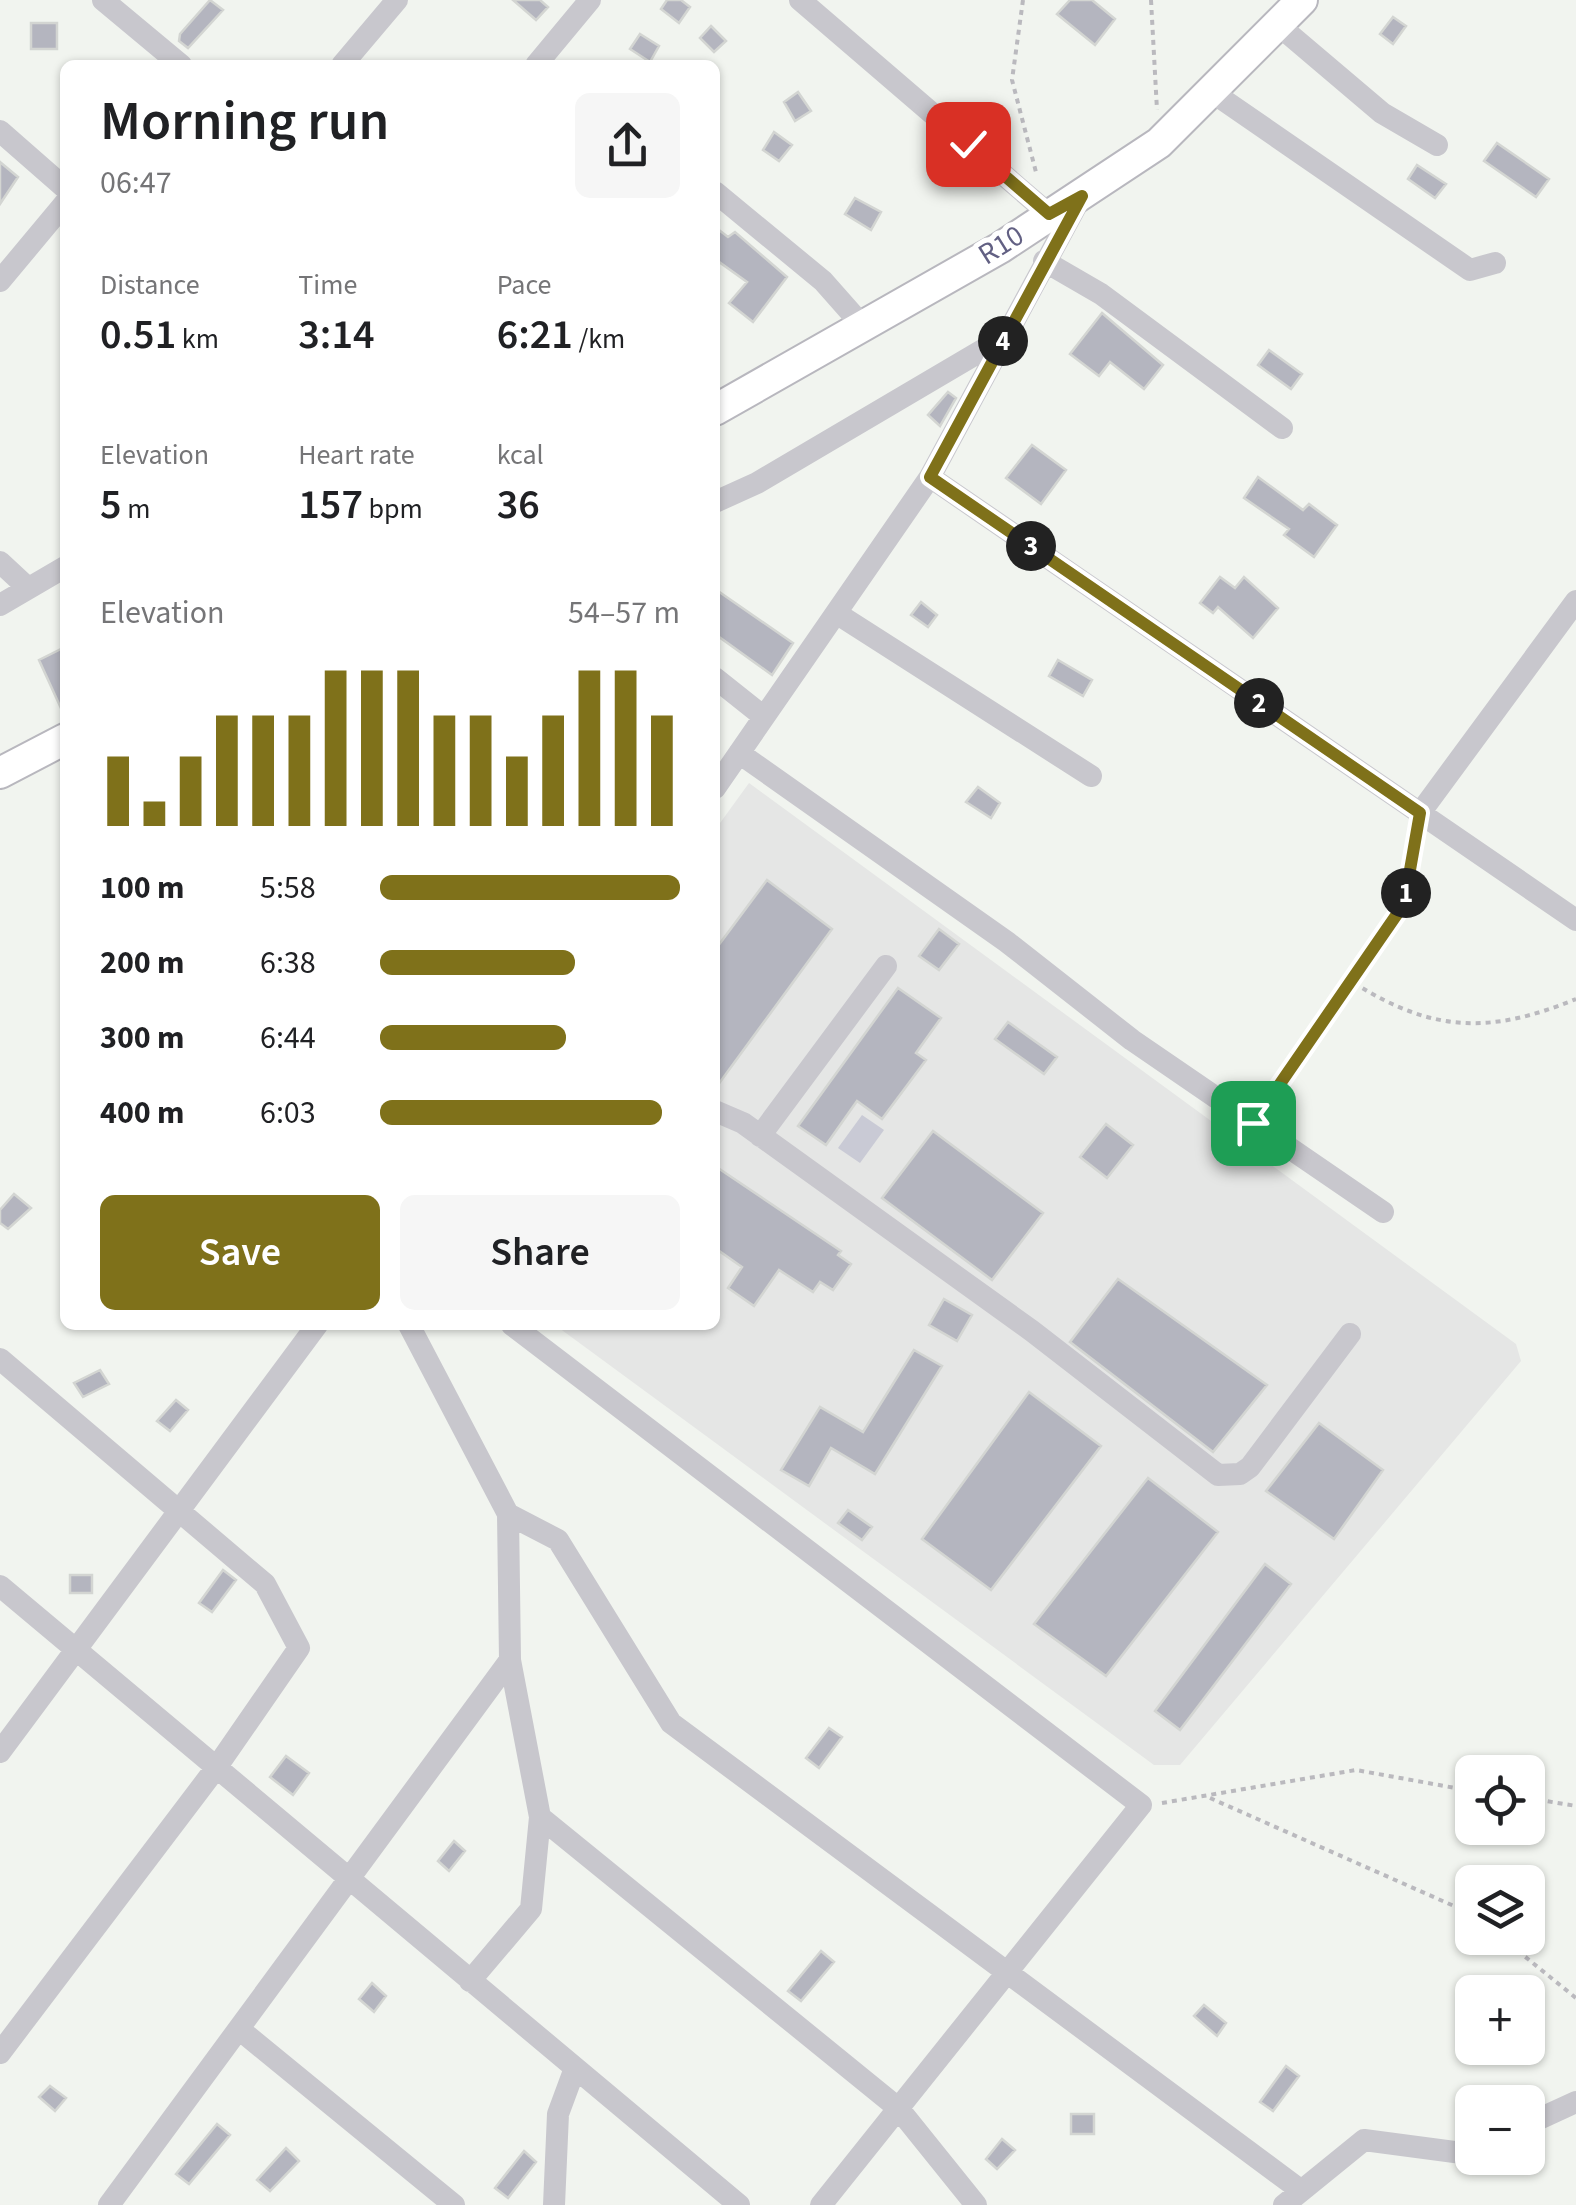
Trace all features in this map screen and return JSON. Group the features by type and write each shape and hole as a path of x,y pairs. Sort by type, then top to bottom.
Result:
{"main road":[{"name":"R10","path":"720,400 1000,248 1082,196 1160,142 1302,0"},
{"path":"3,766 60,741"}],"street":[{"path":"103,0 175,60"},
{"path":"346,60 396,0"},
{"path":"548,60 590,0"},
{"path":"800,0 1049,214"},
{"path":"1277,24 1382,113 1436,145"},
{"path":"1210,90 1470,270 1495,263"},
{"path":"0,131 60,184"},
{"path":"720,196 824,281 861,324"},
{"path":"720,781 930,477 1082,196"},
{"path":"0,281 60,209"},
{"path":"1044,261 1101,294 1282,428"},
{"path":"720,500 756,483 1006,336"},
{"path":"930,477 1576,920"},
{"path":"0,562 28,588"},
{"path":"0,605 60,570"},
{"path":"1420,813 1576,600"},
{"path":"836,613 1090,776"},
{"path":"720,682 764,717"},
{"path":"739,753 1382,1212"},
{"path":"760,1136 886,966"},
{"path":"720,1114 760,1136 1032,1330 1218,1475 1240,1474 1250,1467 1350,1334"},
{"path":"0,1752 313,1330"},
{"path":"412,1330 508,1514 510,1660 540,1817 531,1909 470,1981"},
{"path":"519,1330 1141,1805 821,2205"},
{"path":"0,1360 265,1584 299,1648 216,1768 0,2053"},
{"path":"508,1514 558,1540 671,1723 1292,2197 1364,2140 1455,2152"},
{"path":"0,1586 738,2205"},
{"path":"109,2205 510,1660"},
{"path":"540,1817 898,2108 976,2205"},
{"path":"239,2029 454,2205"},
{"path":"554,2205 558,2114 575,2068"},
{"path":"1545,2116 1576,2102"}],"path":[{"path":"1023,0 1012,80 1049,214"},
{"path":"1152,0 1160,142"},
{"path":"1253,1123 1404,904 1420,813"},
{"path":"1352,982 1382,1001 1467,1027 1537,1015 1576,999"},
{"path":"1141,1805 1210,1798 1356,1770 1455,1788"},
{"path":"1210,1798 1455,1906"},
{"path":"1545,1801 1576,1806"},
{"path":"1523,1955 1576,1998"}],"shaded area":[{"path":"749,783 1516,1344 1521,1361 1180,1765 1154,1765 562,1330 720,1330 720,823"},
{"path":"862,1115 884,1130 860,1163 838,1148"}],"building":[{"path":"210,0 223,10 188,48 179,41 180,34"},
{"path":"513,0 540,0 548,7 536,20"},
{"path":"667,0 681,0 690,7 679,23 661,9"},
{"path":"1070,0 1092,0 1115,19 1095,45 1057,14"},
{"path":"1393,17 1406,26 1393,44 1380,34"},
{"path":"31,23 57,23 57,49 31,49"},
{"path":"711,26 726,41 714,52 700,38"},
{"path":"640,34 659,46 651,60 630,49"},
{"path":"798,92 811,111 795,121 784,102"},
{"path":"774,132 792,145 779,161 763,150"},
{"path":"1497,143 1549,179 1536,197 1484,161"},
{"path":"0,162 18,177 0,204"},
{"path":"1417,165 1446,184 1435,198 1408,179"},
{"path":"855,198 881,212 871,230 845,214"},
{"path":"720,231 728,237 735,232 787,277 753,322 729,303 747,282 720,263"},
{"path":"1102,313 1163,365 1144,389 1110,362 1099,376 1070,354"},
{"path":"1269,350 1302,374 1291,389 1258,365"},
{"path":"948,392 956,398 940,426 928,415"},
{"path":"1032,445 1066,470 1041,504 1006,478"},
{"path":"1258,477 1303,510 1309,504 1337,525 1314,557 1284,535 1289,529 1244,498"},
{"path":"1220,577 1235,588 1244,577 1278,608 1253,638 1218,607 1213,613 1200,603"},
{"path":"720,592 793,643 772,675 720,638"},
{"path":"921,602 937,615 928,627 911,615"},
{"path":"60,650 60,706 39,660"},
{"path":"1058,660 1092,680 1083,696 1049,676"},
{"path":"978,787 1000,803 991,818 966,802"},
{"path":"767,880 832,929 720,1082 720,943"},
{"path":"939,929 959,944 939,970 919,956"},
{"path":"898,988 941,1018 916,1053 926,1060 882,1119 857,1101 826,1145 798,1126"},
{"path":"1008,1022 1057,1057 1044,1074 995,1039"},
{"path":"1106,1124 1133,1145 1107,1178 1080,1157"},
{"path":"933,1131 1043,1213 992,1280 882,1198"},
{"path":"720,1169 841,1251 838,1255 851,1264 833,1290 820,1282 813,1292 779,1270 754,1306 728,1288 742,1267 720,1252"},
{"path":"14,1194 31,1208 8,1229 0,1223 0,1210"},
{"path":"1118,1279 1267,1385 1213,1452 1070,1342"},
{"path":"944,1299 972,1315 957,1341 929,1325"},
{"path":"914,1350 942,1366 875,1474 831,1448 809,1486 781,1470 820,1407 863,1432"},
{"path":"100,1370 109,1384 83,1397 74,1383"},
{"path":"1029,1392 1101,1446 991,1590 922,1539"},
{"path":"176,1400 188,1410 170,1431 157,1421"},
{"path":"1319,1423 1383,1470 1334,1539 1266,1491"},
{"path":"1148,1478 1218,1532 1106,1676 1034,1624"},
{"path":"848,1510 872,1527 862,1540 838,1523"},
{"path":"1265,1564 1291,1584 1180,1730 1155,1711"},
{"path":"223,1570 236,1580 212,1612 199,1603"},
{"path":"70,1575 92,1575 92,1593 70,1593"},
{"path":"829,1728 842,1737 819,1768 806,1758"},
{"path":"286,1756 309,1773 293,1795 270,1777"},
{"path":"454,1841 465,1851 449,1871 438,1861"},
{"path":"821,1951 834,1962 801,2001 788,1991"},
{"path":"372,1983 386,1996 374,2012 359,1999"},
{"path":"1204,2005 1226,2023 1217,2036 1194,2016"},
{"path":"1286,2066 1299,2076 1273,2111 1260,2102"},
{"path":"50,2086 66,2098 55,2111 39,2097"},
{"path":"1071,2114 1094,2114 1094,2134 1071,2134"},
{"path":"217,2124 230,2135 189,2184 176,2174"},
{"path":"1002,2139 1015,2150 997,2169 986,2159"},
{"path":"286,2148 299,2161 270,2191 257,2180"},
{"path":"524,2151 536,2162 508,2198 495,2188"}],"route":[{"path":"968,144 1049,214 1082,196 930,477 1420,813 1404,904 1253,1123"}]}
